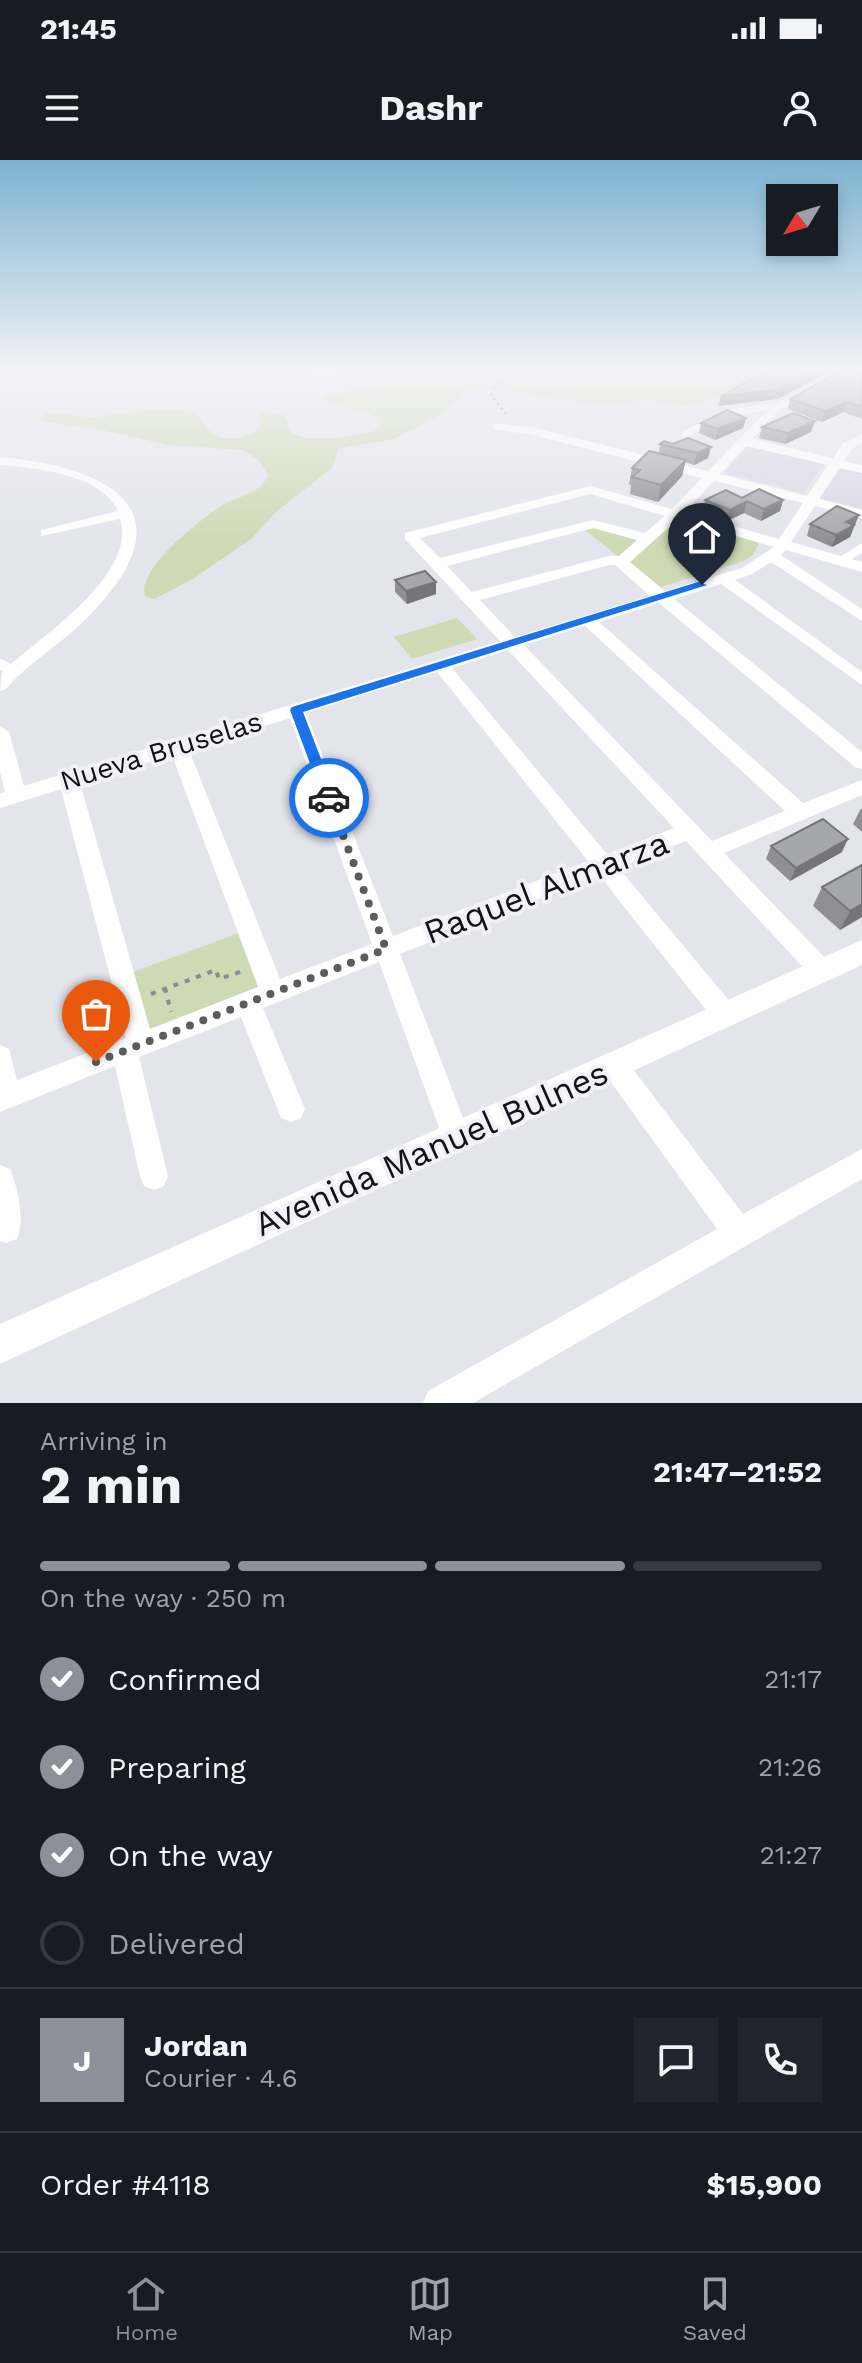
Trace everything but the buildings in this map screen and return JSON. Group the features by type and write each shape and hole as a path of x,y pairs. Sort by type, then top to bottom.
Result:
{"street":[{"path":"502,427 862,514"},
{"path":"469,598 609,560 622,561 675,514 758,427"},
{"path":"778,550 847,446 862,438"},
{"path":"743,441 862,469"},
{"path":"0,461 40,465 83,476 109,489 128,513 130,537 117,570 74,623 7,668 0,685"},
{"path":"821,970 410,536 590,490 675,514 778,550 862,567"},
{"path":"46,533 128,513"},
{"path":"436,564 593,524 648,538"},
{"path":"778,550 862,616"},
{"name":"Nueva Bruselas","path":"8,799 723,578 757,567 778,550"},
{"path":"622,561 659,598 862,762"},
{"path":"723,578 862,680"},
{"path":"586,619 800,813"},
{"path":"440,664 726,1016"},
{"path":"296,710 456,1136"},
{"path":"0,732 8,799"},
{"path":"178,746 273,993"},
{"path":"69,780 130,1001 133,1048 154,1176"},
{"name":"Raquel Almarza","path":"708,851 862,787"},
{"name":"Raquel Almarza","path":"3,1098 689,831"},
{"name":"Avenida Manuel Bulnes","path":"0,1344 862,952"},
{"path":"248,1003 291,1109"},
{"path":"0,1057 3,1098"},
{"path":"614,1065 739,1233"},
{"path":"453,1400 862,1163"},
{"path":"0,1179 6,1228"}],"lane":[{"path":"685,434 695,427"},
{"path":"841,561 862,548"}],"path":[{"path":"130,1001 216,970 219,979 262,964"}],"shaded area":[{"path":"748,446 824,464 803,493 724,473"},
{"path":"841,468 862,473 862,509 820,498"}],"green space":[{"path":"81,427 205,427 219,436 236,438 261,427 290,427 292,433 301,437 323,439 379,430 379,427 416,427 393,439 338,449 332,468 277,511 251,539 193,579 154,599 145,596 145,585 160,559 213,512 260,486 268,475 260,461 243,450 168,445"},
{"path":"677,518 759,543 753,555 744,561 658,588 585,530 597,528 650,543"},
{"path":"457,618 477,639 412,659 394,637"},
{"path":"242,932 263,991 147,1037 130,973"}],"way so far":[{"path":"96,1062 386,949 329,798"}],"route":[{"path":"329,798 296,710 702,585"}]}
